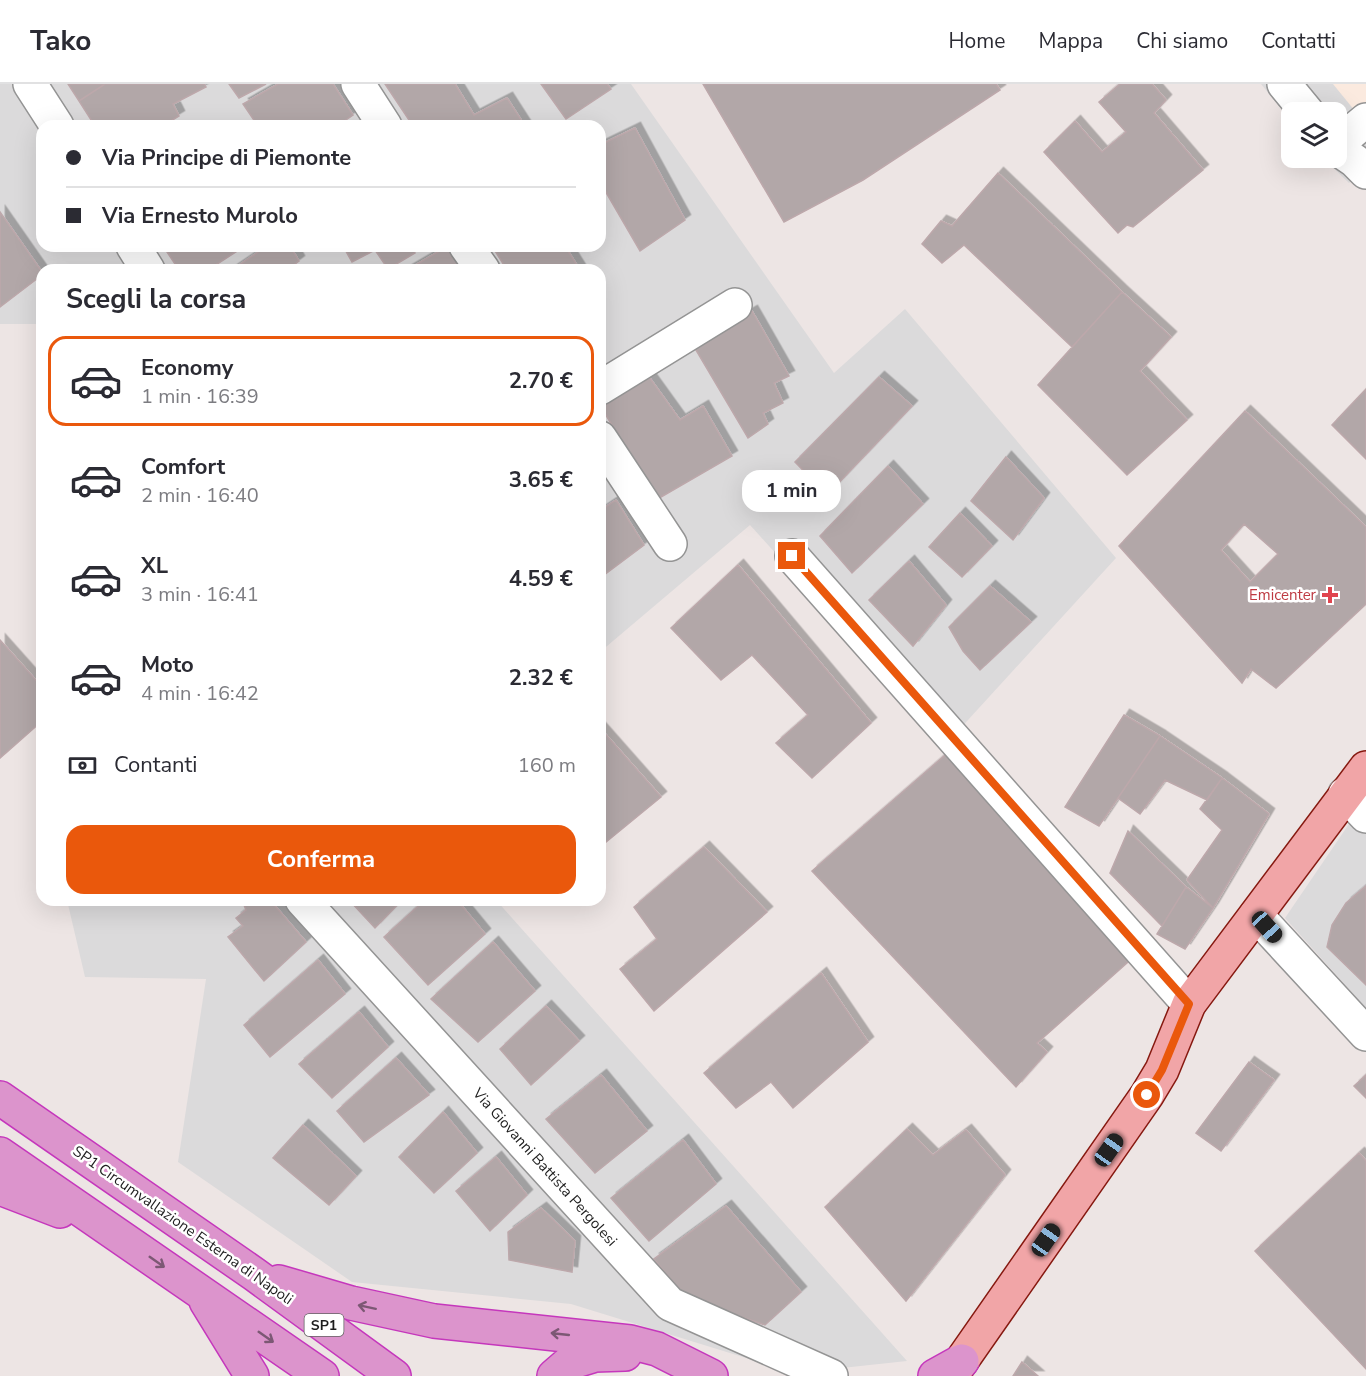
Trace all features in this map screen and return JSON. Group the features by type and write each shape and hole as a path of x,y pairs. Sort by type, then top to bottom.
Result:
{"highway":[{"path":"0,1072 50,1109 117,1178"},
{"name":"SP1 Circumvallazione Esterna di Napoli","path":"0,1098 254,1274 394,1376"},
{"path":"0,1154 322,1376"},
{"path":"0,1188 114,1232"},
{"path":"254,1274 351,1303 434,1321 630,1342 657,1349 711,1376"},
{"path":"200,1292 252,1376"},
{"path":"554,1376 569,1363 595,1355 632,1353 657,1360 677,1360"}],"main road":[{"path":"949,1371 1147,1095 1162,1070 1189,1004 1256,915 1356,805 1366,768"}],"street":[{"path":"30,84 53,120"},
{"path":"358,84 382,120"},
{"path":"1284,84 1299,102"},
{"path":"1352,156 1366,120"},
{"path":"606,384 735,305"},
{"path":"606,447 670,544"},
{"path":"792,556 1189,1004"},
{"name":"Via Giovanni Battista Pergolesi","path":"307,906 670,1304 831,1376"},
{"path":"1256,915 1366,1034"}],"shaded area":[{"path":"0,84 631,84 834,373 905,309 1116,558 947,743 750,525 606,647 606,264 36,264 36,324 0,324"},
{"path":"1261,84 1366,84 1366,169 1349,183 1333,168 1347,168 1347,102 1281,102 1281,109"},
{"path":"1333,84 1366,84 1366,102 1355,111"},
{"path":"1366,799 1366,1008 1285,918"},
{"path":"68,906 501,906 907,1361 795,1373 571,1304 352,1282 178,1162 206,979 85,977"}],"building":[{"path":"68,84 105,84 79,101"},
{"path":"105,84 204,84 206,87 173,104 179,116 173,120 91,120 79,101"},
{"path":"229,84 266,84 239,98"},
{"path":"278,84 333,84 353,115 346,120 254,120 243,104"},
{"path":"385,84 455,84 474,115 507,98 521,120 409,120"},
{"path":"541,84 607,84 611,89 566,119"},
{"path":"703,84 996,84 1000,90 863,180 784,222"},
{"path":"1120,84 1152,84 1166,100 1154,113 1203,170 1133,227 1127,225 1118,233 1044,152 1075,121 1102,152 1126,132 1099,102"},
{"path":"635,128 685,220 640,251 606,192 606,142"},
{"path":"998,173 1122,292 1072,347 964,245 942,263 922,244 941,221 952,226"},
{"path":"0,212 36,264 36,280 0,307"},
{"path":"167,252 236,252 217,264 175,264"},
{"path":"258,252 294,252 299,261 295,264 241,264"},
{"path":"346,252 371,252 352,262"},
{"path":"376,252 415,253 396,264 385,264"},
{"path":"438,252 452,252 460,264 417,264"},
{"path":"496,252 569,252 576,264 503,264"},
{"path":"1122,292 1171,337 1140,371 1187,420 1127,475 1038,385"},
{"path":"752,311 789,376 774,383 783,403 763,413 768,424 748,438 693,345"},
{"path":"649,377 680,420 703,406 732,456 656,500 606,415 606,402"},
{"path":"879,377 912,406 827,495 795,462"},
{"path":"1366,389 1366,459 1332,425"},
{"path":"1245,411 1366,527 1366,604 1276,688 1251,669 1242,683 1119,546","holes":["1244,524 1278,554 1250,582 1221,550"]},
{"path":"1006,457 1044,498 1013,540 971,501"},
{"path":"888,466 923,504 852,573 820,536"},
{"path":"616,500 644,545 606,574 606,507"},
{"path":"960,513 992,546 962,577 929,547"},
{"path":"909,561 946,605 913,646 869,600"},
{"path":"738,565 871,723 812,778 776,743 808,715 752,655 721,680 671,628"},
{"path":"990,586 1031,622 980,670 963,651 949,627"},
{"path":"0,640 36,680 36,726 0,758"},
{"path":"1124,715 1160,736 1099,826 1065,807"},
{"path":"606,735 661,797 606,842"},
{"path":"1160,736 1222,778 1207,800 1165,780 1140,814 1118,798"},
{"path":"951,750 1137,954 1037,1043 1047,1052 1016,1087 812,871"},
{"path":"1222,778 1269,814 1213,908 1187,880 1222,830 1200,809"},
{"path":"1128,831 1186,887 1162,926 1110,873"},
{"path":"704,847 767,912 654,1011 620,969 657,939 634,907"},
{"path":"1366,886 1366,985 1327,947 1332,925 1346,903"},
{"path":"1186,887 1213,908 1185,949 1157,934"},
{"path":"244,906 275,906 306,942 264,981 228,937 243,926 236,918 246,910"},
{"path":"355,906 396,906 375,928"},
{"path":"418,906 462,906 485,934 428,985 384,937"},
{"path":"493,942 535,991 478,1042 431,999"},
{"path":"318,960 345,994 270,1057 244,1025"},
{"path":"821,973 868,1042 793,1108 771,1082 736,1108 704,1073"},
{"path":"546,1006 579,1041 531,1085 500,1049"},
{"path":"359,1012 388,1047 332,1098 299,1064"},
{"path":"396,1058 429,1095 364,1142 337,1111"},
{"path":"1249,1062 1274,1080 1221,1151 1196,1133"},
{"path":"601,1075 647,1131 595,1173 546,1119"},
{"path":"1366,1075 1366,1098 1354,1086"},
{"path":"443,1112 477,1153 434,1193 399,1157"},
{"path":"303,1125 356,1176 329,1205 273,1158"},
{"path":"907,1129 933,1155 966,1130 1005,1175 906,1301 825,1207"},
{"path":"683,1140 716,1184 649,1241 611,1198"},
{"path":"1359,1153 1366,1161 1366,1369 1255,1251"},
{"path":"496,1157 527,1195 490,1231 456,1191"},
{"path":"726,1206 801,1292 765,1325 686,1298 654,1259"},
{"path":"541,1208 575,1241 572,1272 509,1260 508,1232"},
{"path":"1022,1362 1038,1376 1013,1376"}],"place":[{"name":"Emicenter","path":"1330,595"}],"route":[{"path":"792,556 1189,1004 1162,1070 1147,1095"}]}
